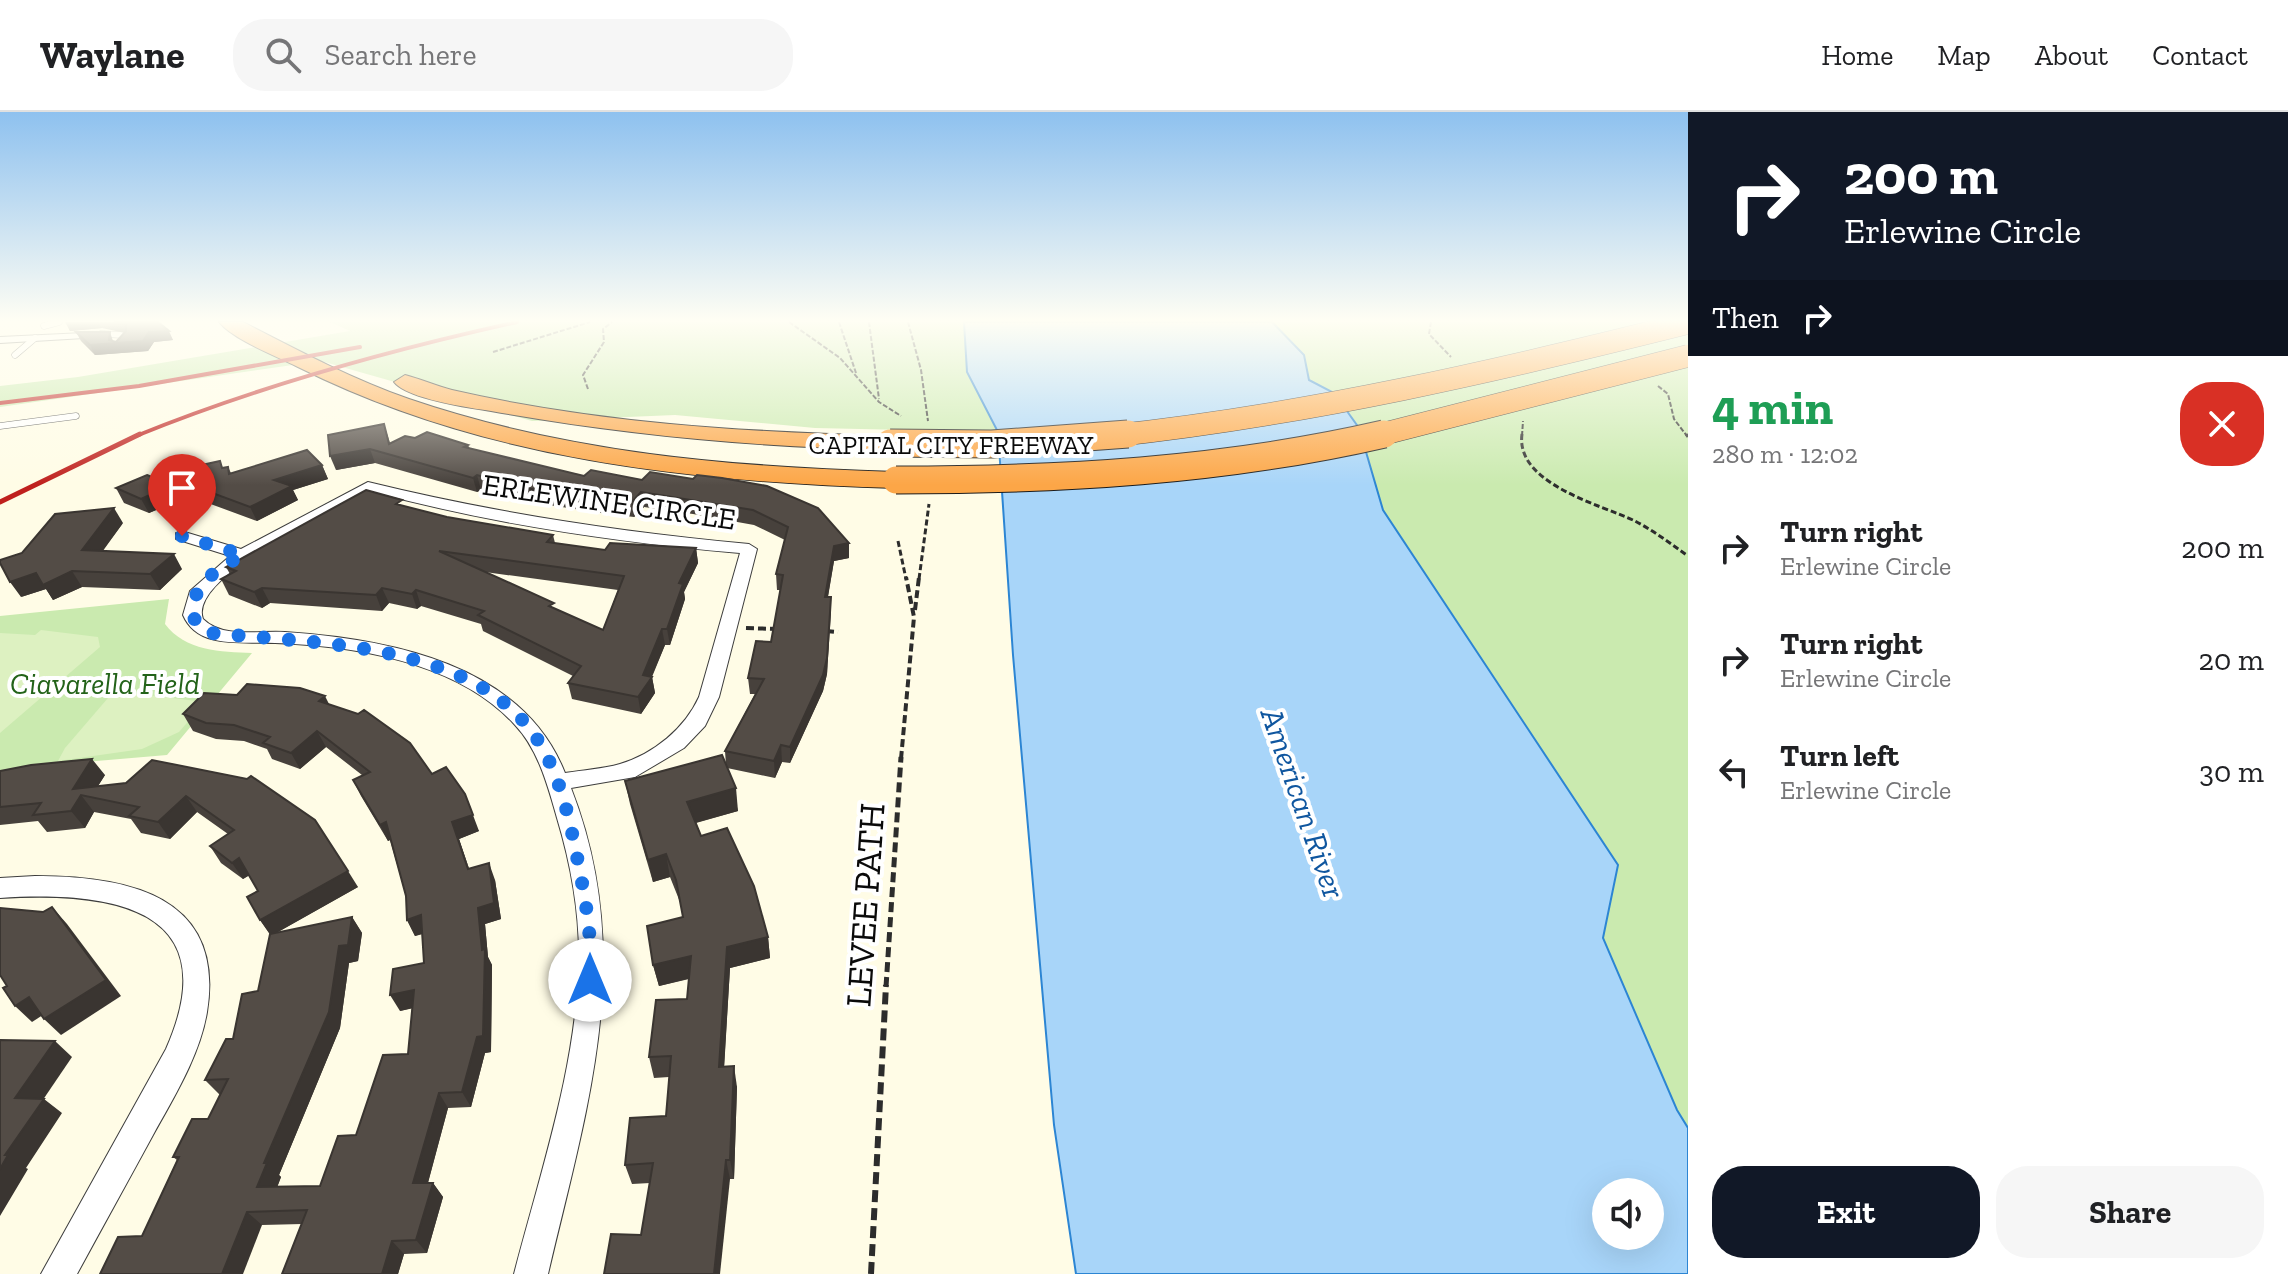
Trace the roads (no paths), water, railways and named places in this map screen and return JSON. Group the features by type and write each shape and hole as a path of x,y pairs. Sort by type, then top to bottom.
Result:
{"highway":[{"name":"CAPITAL CITY FREEWAY","path":"333,376 398,403 528,441 675,466 809,477 896,480 1080,476 1226,463 1351,441 1608,376"},
{"name":"CAPITAL CITY FREEWAY","path":"393,376 415,386 596,423 703,436 964,446 1088,440 1216,426 1325,408 1461,376"}],"street":[{"name":"ERLEWINE CIRCLE","path":"368,486 451,508 525,522 645,540 749,549 705,709 676,743 627,771 559,782 542,747 522,720 488,692 461,678 395,655 317,641 211,633 196,624 191,611 193,597 206,580 243,555 368,486"},
{"path":"182,536 243,555"},
{"path":"531,1274 579,1069 590,994 592,953 587,905 559,782"},
{"path":"0,888 63,884 109,888 145,899 171,917 188,942 193,957 196,992 187,1033 166,1080 58,1274"}],"lane":[{"path":"0,426 76,416"}],"water":[{"name":"American River","path":"969,376 1308,376 1309,380 1334,393 1359,428 1383,510 1618,865 1603,938 1677,1110 1688,1128 1688,1274 1076,1274 1054,1125 1013,655 998,432"}],"railway":[{"path":"0,403 194,376"},
{"path":"136,436 229,401 307,376"},
{"path":"0,502 140,434"}],"park label":[{"name":"Ciavarella Field","path":"105,684"}]}
